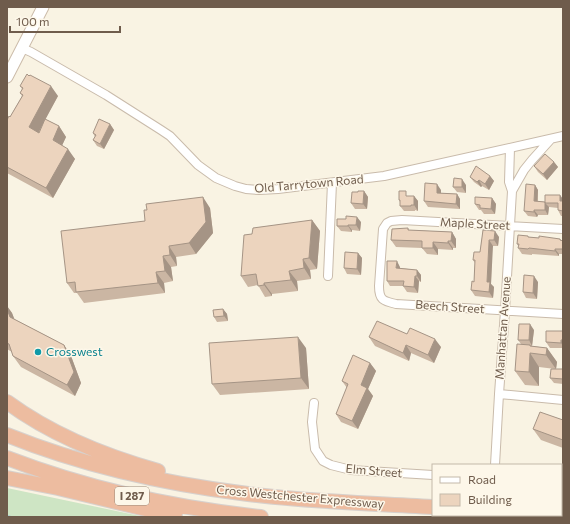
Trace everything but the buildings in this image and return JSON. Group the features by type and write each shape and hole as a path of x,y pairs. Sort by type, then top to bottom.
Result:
{"highway":[{"path":"7,402 26,416 99,452 156,470 249,494"},
{"name":"Cross Westchester Expressway","path":"7,435 61,454 118,470 197,487 249,494 296,498 432,507"},
{"name":"Cross Westchester Expressway","path":"7,458 61,476 134,496 194,508 254,516"},
{"path":"7,478 58,488 154,511 192,515 254,516"}],"main road":[{"path":"7,77 43,7"}],"street":[{"name":"Old Tarrytown Road","path":"22,48 106,95 170,136 198,165 209,174 225,183 246,189 278,189 384,176 563,136"},
{"name":"Manhattan Avenue","path":"512,191 524,170 551,139"},
{"path":"528,144 532,160"},
{"name":"Manhattan Avenue","path":"495,464 512,191 509,182 510,148"},
{"path":"328,276 332,183"},
{"name":"Maple Street","path":"385,301 381,298 379,293 383,229 384,225 391,220 563,229"},
{"name":"Beech Street","path":"385,301 396,304 563,314"},
{"path":"499,394 563,400"},
{"name":"Elm Street","path":"314,403 312,422 315,449 323,461 331,465 351,470 432,475"}],"green space":[{"path":"7,488 140,516 145,517 7,517"}],"waterway":[{"path":"7,516 11,517"}],"place":[{"name":"Crosswest","path":"38,352"}]}
